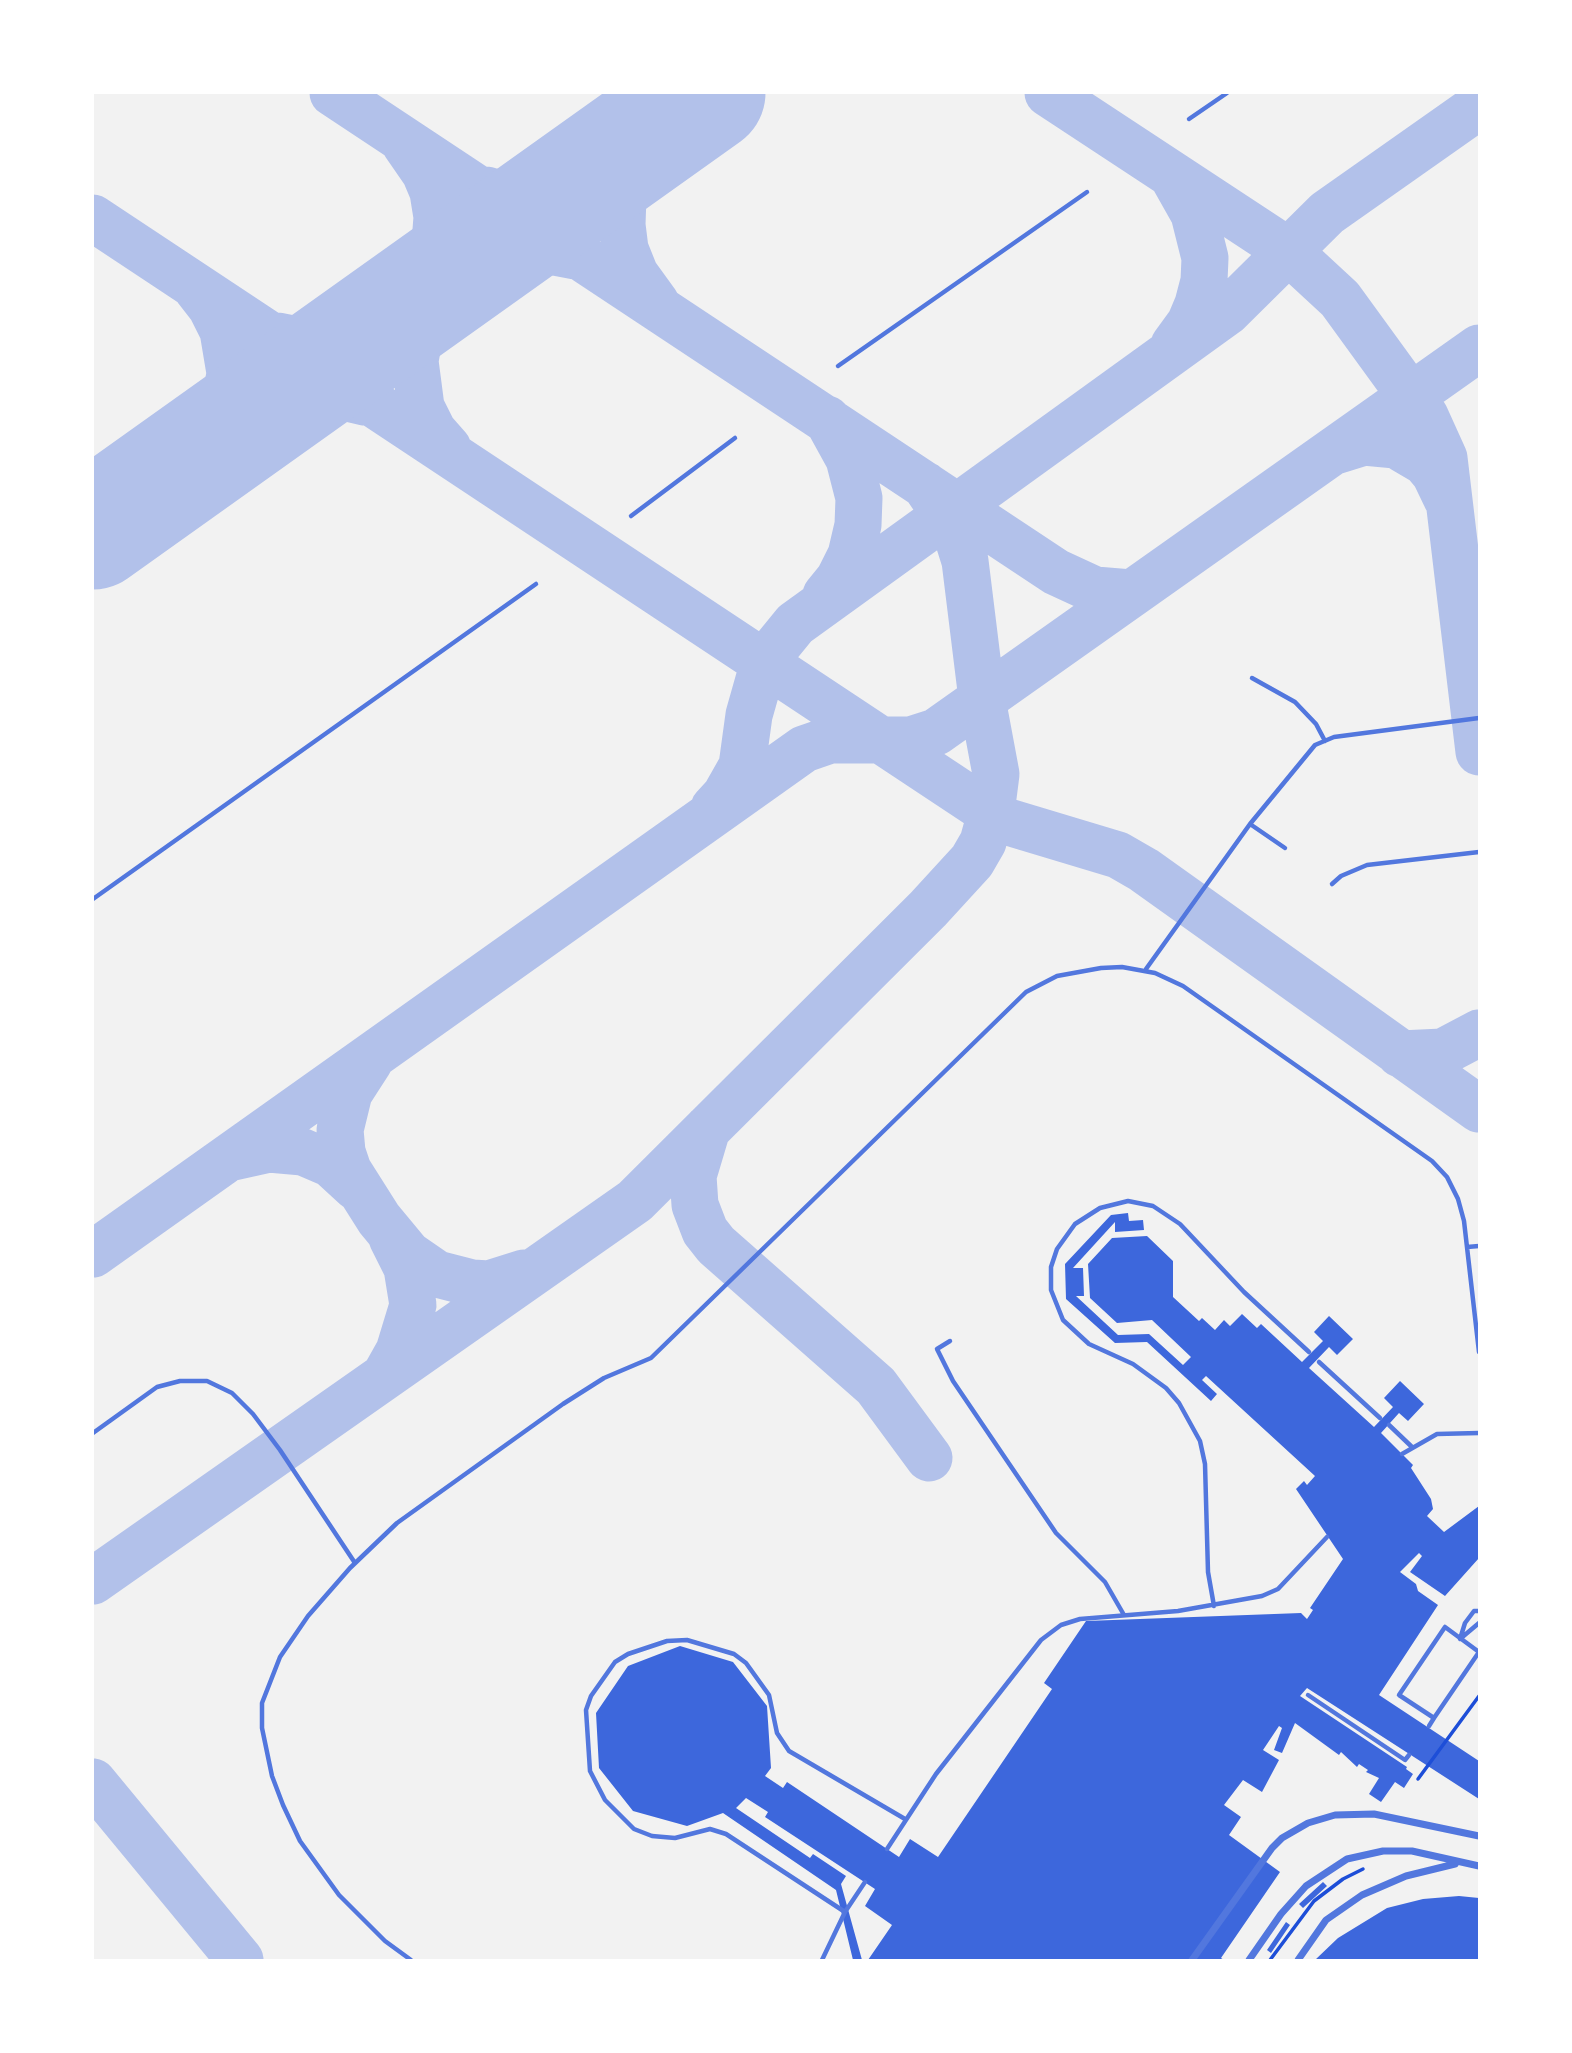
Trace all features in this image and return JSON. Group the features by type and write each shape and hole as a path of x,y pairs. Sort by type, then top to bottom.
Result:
{"street":[{"path":"1192,1960 1272,1848 1282,1838 1308,1823 1335,1815 1374,1814 1479,1836"},
{"path":"1250,1960 1281,1914 1306,1886 1347,1859 1383,1851 1412,1851 1479,1866"},
{"path":"1298,1960 1326,1920 1362,1895 1406,1876 1458,1863"}],"lane":[{"path":"1189,119 1227,93"},
{"path":"838,366 1087,192"},
{"path":"631,516 735,438"},
{"path":"93,899 536,584"},
{"path":"1252,678 1295,702 1316,724 1325,741"},
{"path":"1146,970 1250,824 1315,745 1409,727 1479,718"},
{"path":"1250,824 1284,848"},
{"path":"1332,884 1355,869 1378,863 1479,852"},
{"path":"411,1960 365,1922 317,1868 283,1805 272,1776 262,1728 262,1703 280,1657 308,1616 355,1563 397,1523 563,1404 604,1378 651,1358 1026,992 1068,974 1122,967 1146,970 1184,986 1432,1161 1447,1177 1458,1199 1467,1247 1479,1352"},
{"path":"1214,1606 1208,1572 1205,1464 1200,1441 1179,1403 1166,1388 1133,1364 1089,1344 1063,1320 1051,1290 1051,1267 1057,1249 1075,1224 1100,1208 1128,1201 1153,1206 1180,1224 1244,1292 1309,1352"},
{"path":"1467,1247 1479,1246"},
{"path":"950,1341 937,1349 953,1381 1056,1533 1105,1582 1124,1615"},
{"path":"1319,1362 1380,1418"},
{"path":"93,1433 158,1387 180,1381 207,1381 232,1394 253,1413 355,1563"},
{"path":"1389,1426 1412,1447"},
{"path":"1402,1454 1446,1432 1479,1433"},
{"path":"887,1849 936,1774 1041,1640 1061,1625 1080,1619 1214,1606 1262,1596 1278,1589 1327,1537"},
{"path":"1460,1639 1465,1623 1474,1611 1479,1611"},
{"path":"1460,1639 1479,1623"},
{"path":"1429,1726 1479,1652 1445,1627 1399,1695 1434,1718"},
{"path":"845,1912 726,1834 710,1829 675,1838 652,1836 634,1829 605,1800 590,1771 586,1710 591,1696 615,1662 628,1654 667,1641 687,1640 734,1654 746,1663 769,1695 777,1733 789,1751 905,1819"},
{"path":"1308,1695 1405,1760 1409,1755"},
{"path":"822,1960 845,1912 865,1882"}],"path":[{"path":"1418,1779 1479,1696"},
{"path":"1270,1960 1314,1901 1343,1879 1373,1865"}],"building":[{"path":"1128,1213 1129,1221 1143,1220 1144,1230 1115,1232 1115,1222 1073,1268 1083,1268 1084,1296 1076,1296 1118,1335 1149,1334 1183,1365 1191,1357 1152,1320 1117,1323 1090,1298 1088,1264 1112,1238 1147,1236 1173,1261 1173,1297 1199,1321 1202,1318 1215,1330 1224,1320 1230,1326 1242,1314 1257,1328 1261,1324 1302,1362 1323,1341 1314,1332 1329,1316 1353,1339 1337,1355 1329,1347 1309,1368 1374,1427 1393,1407 1384,1398 1400,1381 1424,1404 1408,1421 1399,1413 1381,1433 1413,1465 1411,1468 1431,1499 1433,1509 1427,1516 1444,1532 1479,1506 1479,1558 1445,1596 1410,1572 1422,1556 1419,1553 1400,1572 1416,1584 1418,1591 1438,1605 1379,1695 1479,1761 1479,1799 1307,1688 1300,1696 1407,1767 1413,1774 1404,1788 1395,1782 1381,1802 1369,1794 1379,1778 1366,1772 1368,1770 1359,1764 1357,1767 1341,1752 1339,1755 1295,1723 1282,1753 1274,1750 1282,1728 1279,1726 1263,1750 1279,1760 1262,1792 1243,1780 1224,1805 1241,1817 1229,1835 1280,1872 1221,1958 1224,1960 868,1960 892,1925 865,1906 875,1889 765,1817 768,1812 746,1798 736,1808 810,1858 813,1854 846,1876 841,1884 862,1960 853,1960 836,1890 723,1813 687,1826 633,1811 599,1768 596,1713 628,1666 680,1646 733,1662 767,1706 771,1768 765,1776 783,1788 787,1782 899,1857 910,1839 938,1857 1052,1689 1044,1683 1086,1621 1301,1613 1307,1619 1313,1610 1310,1608 1343,1559 1296,1489 1304,1481 1307,1485 1315,1476 1206,1376 1202,1380 1217,1394 1211,1401 1147,1342 1115,1343 1066,1299 1065,1264 1111,1215"},
{"path":"1323,1882 1327,1886 1303,1908 1299,1904"},
{"path":"1459,1896 1479,1898 1479,1960 1315,1960 1338,1938 1387,1908 1423,1899"},
{"path":"1286,1922 1290,1925 1271,1953 1267,1950"}],"taxiway":[{"path":"333,93 1056,572 1095,590 1131,593"},
{"path":"1048,93 1276,243 1300,262 1340,299 1425,416 1444,458 1479,752"},
{"path":"714,808 725,796 742,766 749,715 764,662 795,624 1227,312 1327,213 1479,106"},
{"path":"656,303 635,274 625,249 623,196 630,173 643,149 680,111"},
{"path":"405,144 425,173 433,192 437,217 434,256 427,277 407,306"},
{"path":"1172,175 1194,214 1205,258 1204,281 1198,304 1190,323 1174,345"},
{"path":"486,190 504,195 536,197 575,187"},
{"path":"93,218 991,813 1005,821 1118,855 1144,870 1479,1109"},
{"path":"448,448 433,431 421,407 415,361 422,321 438,293 461,268 497,252 533,248 575,256"},
{"path":"196,456 213,435 223,416 230,373 223,331 211,307 197,289"},
{"path":"278,336 318,344 366,335"},
{"path":"93,1254 804,749 830,740 911,740 936,732 1479,348"},
{"path":"261,410 310,395 331,394 365,402"},
{"path":"826,595 839,579 851,555 858,525 859,498 849,459 827,419"},
{"path":"1335,451 1364,442 1396,445 1425,462 1435,474 1447,499"},
{"path":"93,1581 635,1201 928,909 972,861 983,842 991,813 996,774 982,699 965,561 955,529 925,485"},
{"path":"1400,1054 1443,1052 1479,1033"},
{"path":"369,1062 349,1093 340,1130 342,1152 348,1170 379,1219 408,1254 437,1274 472,1283 489,1284 524,1273"},
{"path":"707,1129 693,1176 695,1205 705,1231 716,1245 876,1386 929,1458"},
{"path":"233,1157 269,1149 303,1152 331,1164 356,1187"},
{"path":"385,1376 399,1351 413,1305 407,1268 392,1238"},
{"path":"93,1782 240,1960"}],"runway":[{"path":"93,530 706,93"}]}
